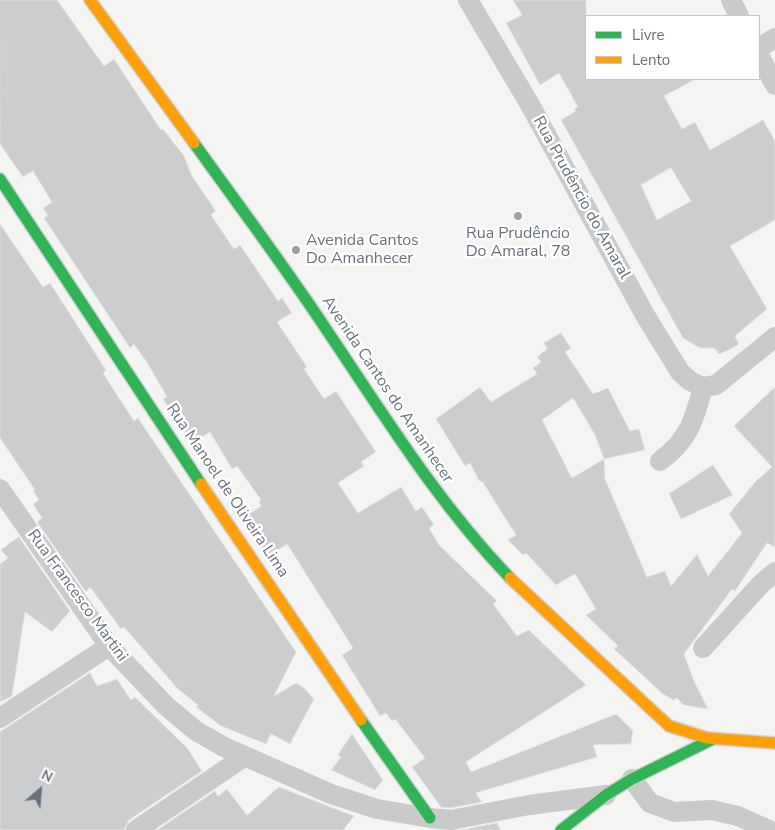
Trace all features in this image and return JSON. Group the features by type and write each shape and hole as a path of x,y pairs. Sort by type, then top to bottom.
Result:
{"main road":[{"name":"Avenida Cantos do Amanhecer","path":"90,0 158,92 327,330 417,467 480,547 536,604 652,713 669,726 685,734 713,739 775,743"},
{"name":"Rua Manoel de Oliveira Lima","path":"0,179 172,441 388,760 430,818"},
{"path":"561,830 606,794 713,739"}],"street":[{"name":"Rua Prudêncio do Amaral","path":"468,0 529,103 644,315 680,372 690,382 703,387"},
{"path":"731,0 738,15"},
{"path":"760,47 775,38"},
{"path":"760,57 775,85"},
{"path":"660,461 676,450 691,428 703,387 716,385 724,380 775,336"},
{"name":"Rua Francesco Martini","path":"0,489 109,646 166,706 196,731 244,757 306,784 376,809 430,818 451,820 529,805 606,794"},
{"path":"703,648 761,584 775,572"},
{"path":"0,718 109,646"},
{"path":"136,830 244,757"},
{"path":"632,779 650,803 674,812 712,810 738,816 769,830"}],"building":[{"path":"0,0 57,0 104,66 114,59 161,130 163,129 184,156 192,176 216,211 211,215 234,249 240,245 278,301 282,298 292,313 277,322 307,367 304,369 324,399 336,391 376,452 361,462 364,466 338,483 358,513 401,487 416,511 422,507 434,525 429,528 439,545 497,601 493,604 517,636 529,630 586,685 466,762 471,772 616,714 633,731 631,744 593,745 597,757 476,793 482,802 450,808 441,807 412,767 425,758 395,719 392,721 386,713 380,716 342,655 353,648 287,544 269,556 243,518 261,506 259,502 261,500 237,466 232,469 210,432 192,443 163,399 167,397 148,364 134,344 130,348 44,218 48,215 43,208 52,202 33,171 23,177 0,144"},
{"path":"513,0 586,0 585,80 694,80 664,96 682,129 695,122 710,150 763,120 775,141 775,220 730,246 767,309 735,336 739,344 719,354 714,348 700,348 683,338 561,120 576,111 574,109 578,107 559,73 540,85 506,23 522,15","holes":["671,168 691,201 657,220 641,185"]},
{"path":"0,224 43,287 50,283 106,370 103,373 134,421 138,418 296,652 274,696 296,683 304,688 314,699 290,744 271,734 266,744 221,726 196,707 198,705 177,688 124,627 121,629 90,587 86,592 37,522 42,518 33,504 39,500 33,491 35,490 0,438"},
{"path":"561,333 571,348 565,352 593,394 608,388 630,431 639,429 645,450 604,459 605,479 647,577 665,571 671,586 697,554 708,576 742,533 729,514 756,481 772,467 734,426 775,387 775,547 767,543 735,591 732,589 684,654 694,681 708,709 683,705 677,698 673,700 663,694 614,649 618,646 586,615 596,609 575,574 556,585 526,553 523,555 508,540 516,535 482,481 480,482 470,463 465,466 436,419 480,387 491,402 537,374 533,368 541,362 537,357 547,349 544,343","holes":["573,398 595,435 604,459 572,478 542,420"]},
{"path":"713,465 733,495 681,519 669,494"},
{"path":"19,537 70,611 52,632 25,612 12,696 0,702 0,564 8,558 1,550"},
{"path":"90,673 97,686 117,679 131,700 135,697 188,749 202,771 129,820 124,830 0,830 0,732"},
{"path":"352,734 383,780 375,790 331,770 341,757 338,755"},
{"path":"279,787 354,816 343,830 157,830 215,791 218,796 227,789 247,815"},
{"path":"497,823 501,830 462,830"}],"traffic: fast":[{"path":"194,143 296,284 392,428 436,490 459,520 510,578"},
{"path":"0,179 201,484"},
{"path":"361,720 430,818"},
{"path":"561,830 606,795 632,779 713,739"}],"traffic: slow":[{"path":"90,0 194,143"},
{"path":"201,484 361,720"},
{"path":"510,578 669,726 707,738 775,743"}],"place":[{"name":"Rua Prudêncio Do Amaral, 78","path":"518,216"},
{"name":"Avenida Cantos Do Amanhecer","path":"296,250"}]}
